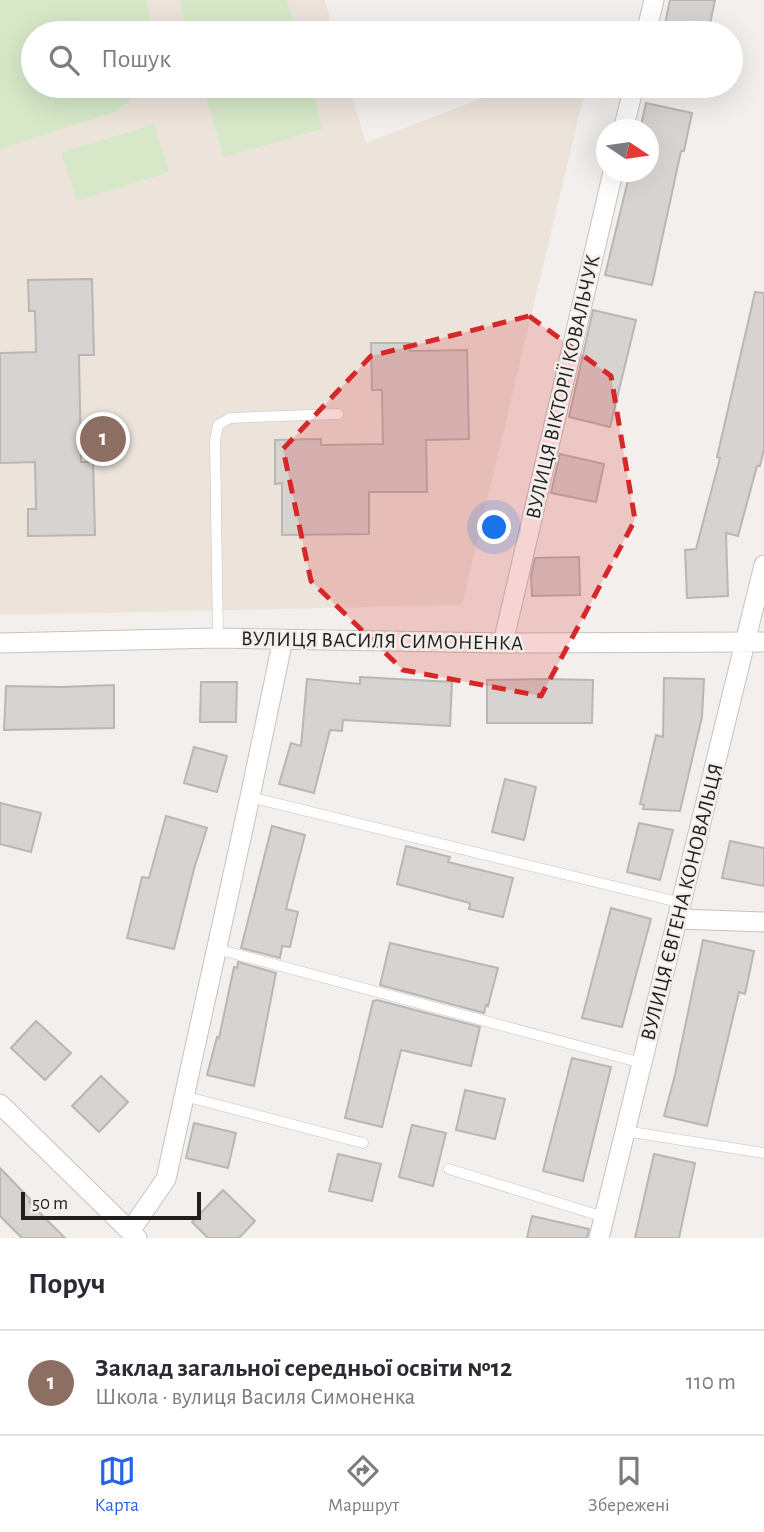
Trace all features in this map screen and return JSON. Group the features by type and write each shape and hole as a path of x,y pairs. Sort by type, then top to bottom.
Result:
{"street":[{"path":"649,21 654,0"},
{"path":"626,119 631,98"},
{"name":"ВУЛИЦЯ ВІКТОРІЇ КОВАЛЬЧУК","path":"503,643 612,182"},
{"name":"ВУЛИЦЯ ЄВГЕНА КОНОВАЛЬЦЯ","path":"599,1238 680,911 755,643 764,565"},
{"name":"ВУЛИЦЯ ВАСИЛЯ СИМОНЕНКА","path":"0,643 218,638 503,643 755,643"},
{"path":"0,1104 133,1235 166,1179 282,639"},
{"path":"680,911 764,922"}],"lane":[{"path":"218,638 215,441 218,425 230,418 338,414"},
{"path":"250,797 680,911"},
{"path":"217,949 642,1063"},
{"path":"184,1096 363,1143"},
{"path":"625,1131 764,1153"},
{"path":"449,1169 604,1217"}],"highlighted area":[{"path":"529,316 611,376 635,520 541,696 403,670 311,581 283,449 371,356"}],"shaded area":[{"path":"146,0 179,0 185,21 151,21"},
{"path":"287,0 325,0 331,21 293,21"},
{"path":"132,98 206,98 223,156 323,129 314,98 353,98 366,143 483,98 583,98 462,605 0,615 0,149 115,112"}],"green space":[{"path":"0,0 146,0 151,21 21,21 21,98 132,98 115,112 0,149"},
{"path":"179,0 287,0 293,21 185,21"},
{"path":"206,98 314,98 323,129 223,157"},
{"path":"154,124 169,172 77,201 61,153"}],"building":[{"path":"670,0 715,0 711,21 666,21"},
{"path":"646,103 692,113 684,151 681,151 652,285 605,275 628,182 659,182 659,119 642,119"},
{"path":"92,279 94,355 79,355 81,462 93,462 95,535 28,536 28,509 36,509 35,462 0,463 0,353 36,352 35,311 29,311 28,280"},
{"path":"755,292 764,293 764,449 738,536 726,533 728,596 687,598 685,550 696,549 720,458 717,457"},
{"path":"593,310 636,320 610,427 569,417"},
{"path":"371,343 410,343 410,351 467,350 469,439 426,440 427,492 369,492 369,534 282,535 282,483 275,484 275,440 321,439 321,445 383,444 382,390 372,390"},
{"path":"560,454 604,464 596,502 551,493"},
{"path":"579,557 580,595 532,596 531,576 535,558"},
{"path":"360,677 452,682 450,726 343,720 342,731 330,730 314,793 279,784 291,743 301,746 307,679 360,684"},
{"path":"664,678 704,679 702,717 680,811 643,809 644,805 640,804 656,735 663,737"},
{"path":"487,680 593,680 592,723 487,723"},
{"path":"201,682 237,682 236,722 200,722"},
{"path":"114,685 114,728 4,730 6,686"},
{"path":"194,747 227,756 217,792 184,783"},
{"path":"505,779 536,787 524,840 492,832"},
{"path":"0,803 41,813 31,852 0,844"},
{"path":"166,816 207,828 174,949 127,938 142,877 149,878"},
{"path":"639,823 673,830 660,880 627,872"},
{"path":"272,826 305,835 286,909 298,912 290,947 282,946 280,958 241,948"},
{"path":"730,841 764,848 764,886 722,878"},
{"path":"406,846 450,857 448,862 513,878 503,917 469,909 470,903 397,884"},
{"path":"611,908 651,919 622,1027 582,1018"},
{"path":"703,940 754,951 745,994 739,992 707,1126 664,1116"},
{"path":"390,943 498,968 484,1013 380,985"},
{"path":"238,962 276,973 254,1086 207,1075 217,1037 219,1038 234,967 237,968"},
{"path":"373,1001 480,1027 471,1066 401,1050 382,1127 345,1118"},
{"path":"36,1021 71,1053 45,1080 11,1048"},
{"path":"572,1058 611,1067 583,1181 543,1171"},
{"path":"101,1076 128,1102 99,1132 72,1106"},
{"path":"465,1090 505,1099 495,1139 456,1130"},
{"path":"194,1123 236,1133 228,1168 186,1158"},
{"path":"412,1125 446,1133 433,1186 399,1177"},
{"path":"338,1154 381,1164 372,1201 329,1191"},
{"path":"654,1154 695,1163 679,1238 635,1238"},
{"path":"0,1168 65,1238 22,1238 0,1216"},
{"path":"223,1190 255,1221 239,1238 208,1238 192,1222"},
{"path":"532,1216 589,1229 587,1238 527,1238"}],"place":[{"name":"Заклад загальної середньої освіти №12","path":"103,439"}]}
